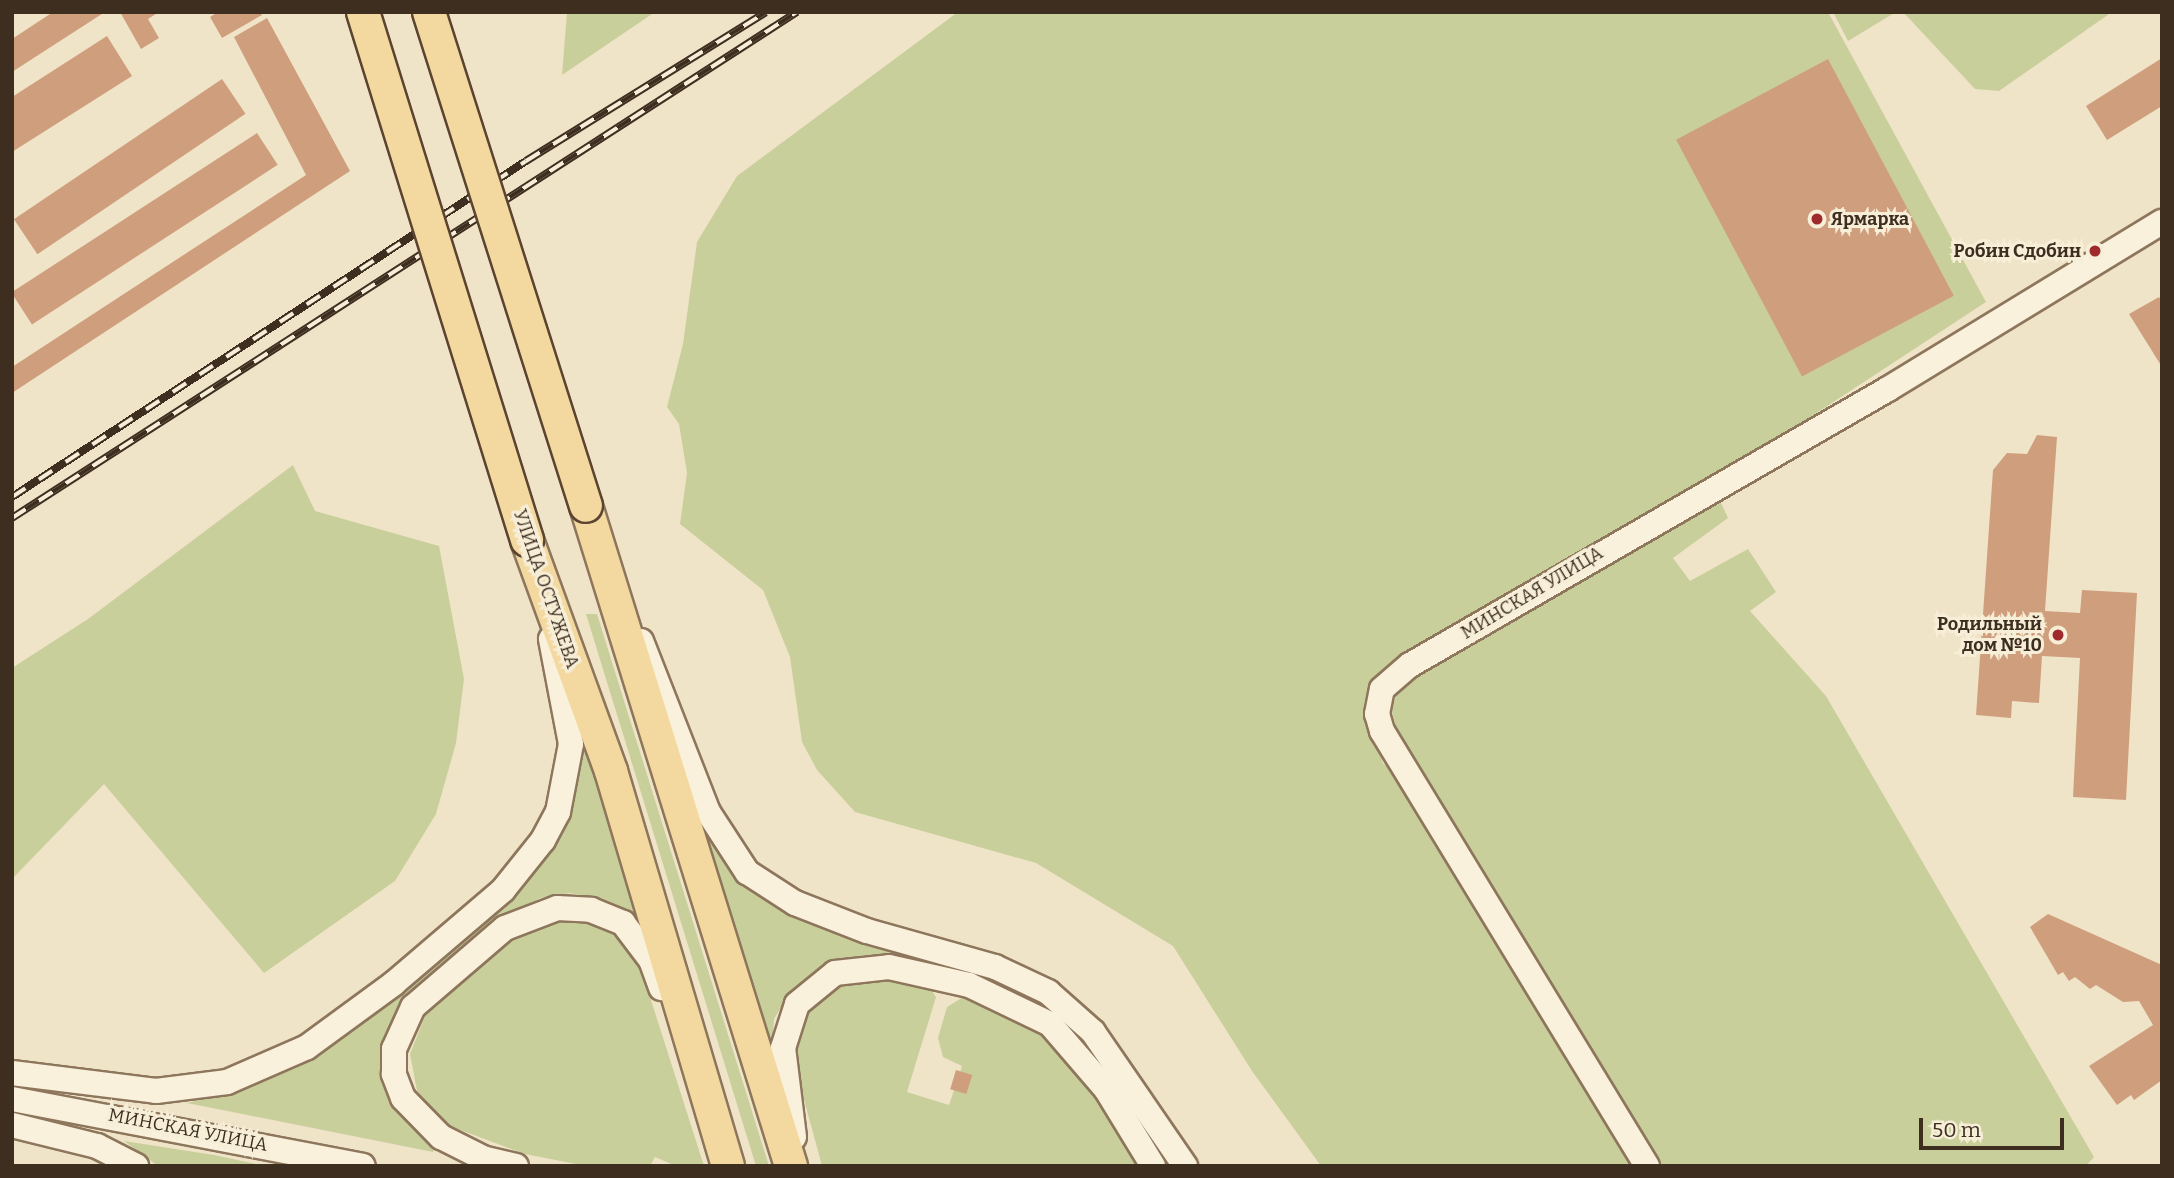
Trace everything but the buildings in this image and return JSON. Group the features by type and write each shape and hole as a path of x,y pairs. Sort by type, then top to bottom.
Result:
{"main road":[{"name":"УЛИЦА ОСТУЖЕВА","path":"363,12 527,540 611,771 728,1166"},
{"path":"429,12 792,1166"}],"street":[{"name":"МИНСКАЯ УЛИЦА","path":"1647,1166 1382,731 1377,714 1382,689 1410,665 1888,389 2162,222"},
{"path":"586,506 708,812 747,872 795,902 867,931 995,967 1048,992 1093,1032 1185,1166"},
{"path":"12,1073 156,1091 189,1090 252,1073 307,1047 355,1014 503,890 543,840 558,811 571,744 527,540"},
{"path":"516,1166 462,1149 419,1119 394,1074 394,1049 413,1007 474,951 526,916 573,907 623,923 651,960 728,1166"},
{"path":"798,1166 784,1075 787,1025 815,986 860,967 913,971 969,985 1049,1024 1106,1089 1153,1166"},
{"name":"МИНСКАЯ УЛИЦА","path":"12,1099 363,1166"},
{"path":"12,1125 97,1146 136,1166"}],"green space":[{"path":"567,12 655,12 562,75"},
{"path":"958,12 1828,12 1986,302 1711,482 1402,663 1373,738 1384,765 1402,751 1391,708 1399,689 1420,667 1715,490 1728,518 1673,558 1690,581 1748,549 1776,592 1750,611 1826,696 2094,1157 2086,1166 1321,1166 1252,1071 1173,946 1036,863 855,812 817,770 802,742 790,657 763,590 680,524 687,473 679,424 667,407 683,344 697,242 737,176"},
{"path":"1833,12 1896,12 1848,41"},
{"path":"1903,12 2112,12 1999,91 1975,89"},
{"path":"293,465 315,511 439,546 464,679 456,743 436,814 395,881 264,973 104,784 12,879 12,668 88,619"},
{"path":"586,614 597,614 769,1166 756,1166"},
{"path":"579,711 644,928 597,899 570,893 540,898 501,921 401,1010 400,1112 435,1146 433,1152 187,1103 246,1088 287,1068 561,830 575,798 581,762"},
{"path":"705,829 733,868 1000,975 1070,1019 1176,1166 1163,1166 1070,1027 1041,1002 975,975 865,955 828,965 786,999 774,1019 772,1053"},
{"path":"585,917 619,933 635,950 704,1166 676,1166 655,1157 650,1166 586,1166 525,1154 447,1125 417,1091 410,1054 427,1011 516,934 541,921"},
{"path":"894,978 928,985 936,997 907,1092 949,1105 962,1066 943,1057 938,1038 947,1007 965,996 1033,1025 1072,1060 1142,1166 822,1166 799,1081 795,1046 802,1019 838,983"},
{"path":"124,1141 214,1155 265,1166 158,1166"}],"railway":[{"path":"12,497 526,161 766,12"},
{"path":"12,518 797,12"}],"place":[{"name":"Ярмарка","path":"1817,219"},
{"name":"Робин Сдобин","path":"2095,251"},
{"name":"Родильный дом №10","path":"2058,635"}]}
